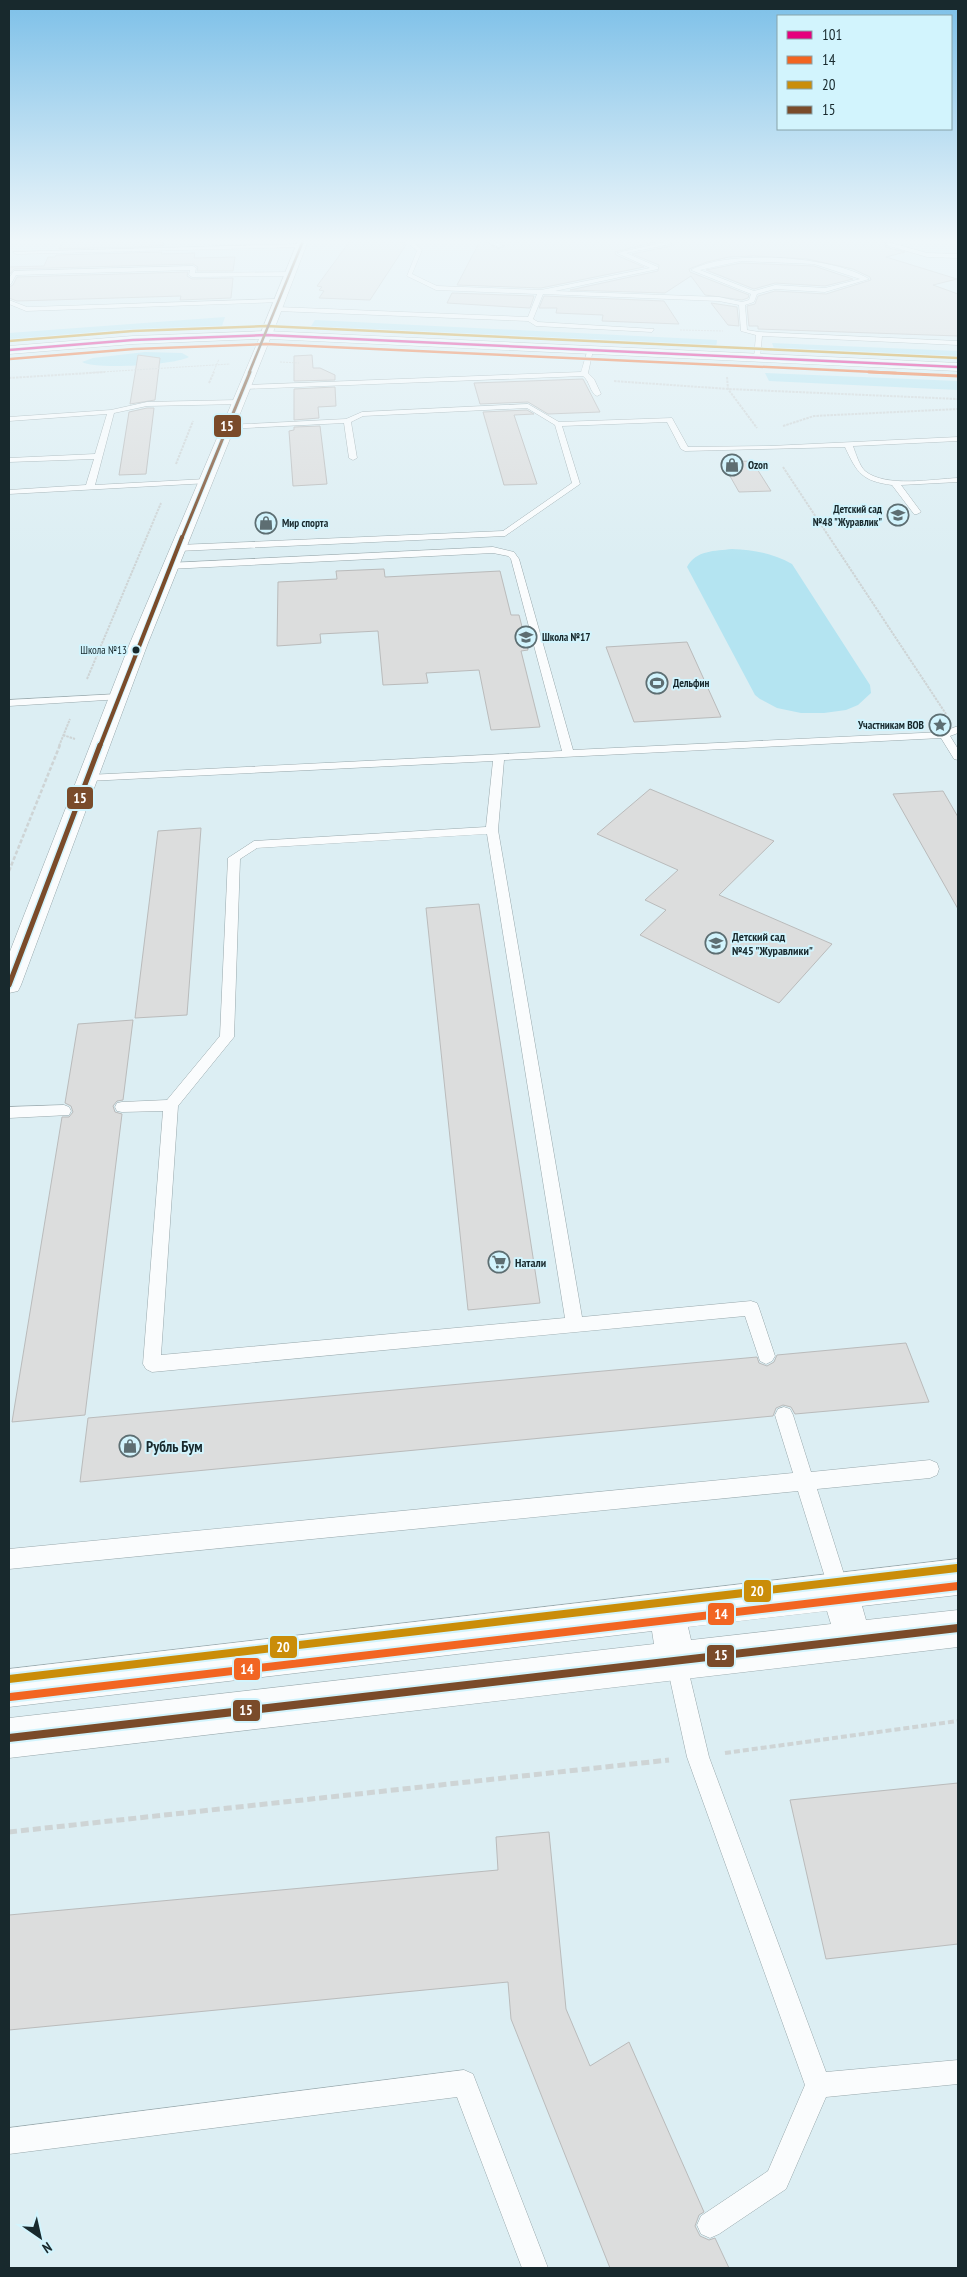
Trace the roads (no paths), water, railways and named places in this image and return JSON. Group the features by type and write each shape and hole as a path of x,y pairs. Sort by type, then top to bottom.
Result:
{"main road":[{"path":"9,350 43,347"},
{"path":"9,985 169,566 261,347"},
{"path":"527,347 958,367"},
{"path":"9,1688 958,1577"},
{"path":"839,1590 854,1640"},
{"path":"666,1610 676,1660"},
{"path":"9,1738 958,1628"}],"lane":[{"path":"757,358 758,347"},
{"path":"584,374 590,350"},
{"path":"245,387 584,374 591,379 597,394"},
{"path":"9,419 111,412 147,404 238,402"},
{"path":"228,427 347,421 362,414 528,406 558,424 669,420 685,448 770,448 958,439"},
{"path":"90,488 111,412"},
{"path":"347,421 353,458"},
{"path":"178,548 505,533 576,484 558,424"},
{"path":"848,444 862,472 881,480 895,483 958,480"},
{"path":"9,460 99,456"},
{"path":"9,492 206,481"},
{"path":"895,483 917,512"},
{"path":"169,566 493,550 511,554 515,559 568,753"},
{"path":"9,703 118,697"},
{"path":"88,778 944,734 958,729"},
{"path":"944,734 958,758"},
{"path":"499,757 492,830 575,1324"},
{"path":"492,830 254,845 234,858 227,1037 171,1105 152,1364 751,1308 766,1356"},
{"path":"122,1107 171,1105"},
{"path":"9,1113 64,1110"},
{"path":"784,1415 839,1590"},
{"path":"9,1559 930,1469"},
{"path":"676,1660 698,1757 818,2085 777,2180 710,2225"},
{"path":"818,2085 958,2072"},
{"path":"9,2141 464,2084 535,2268"}],"place":[{"name":"Ozon","path":"732,465"},
{"name":"Детский сад №48 \"Журавлик\"","path":"898,515"},
{"name":"Мир спорта","path":"266,523"},
{"name":"Школа №17","path":"526,637"},
{"name":"Школа №13","path":"136,650"},
{"name":"Дельфин","path":"657,683"},
{"name":"Участникам ВОВ","path":"940,725"},
{"name":"Детский сад №45 \"Журавлики\"","path":"716,943"},
{"name":"Натали","path":"499,1262"},
{"name":"Рубль Бум","path":"130,1446"}]}
